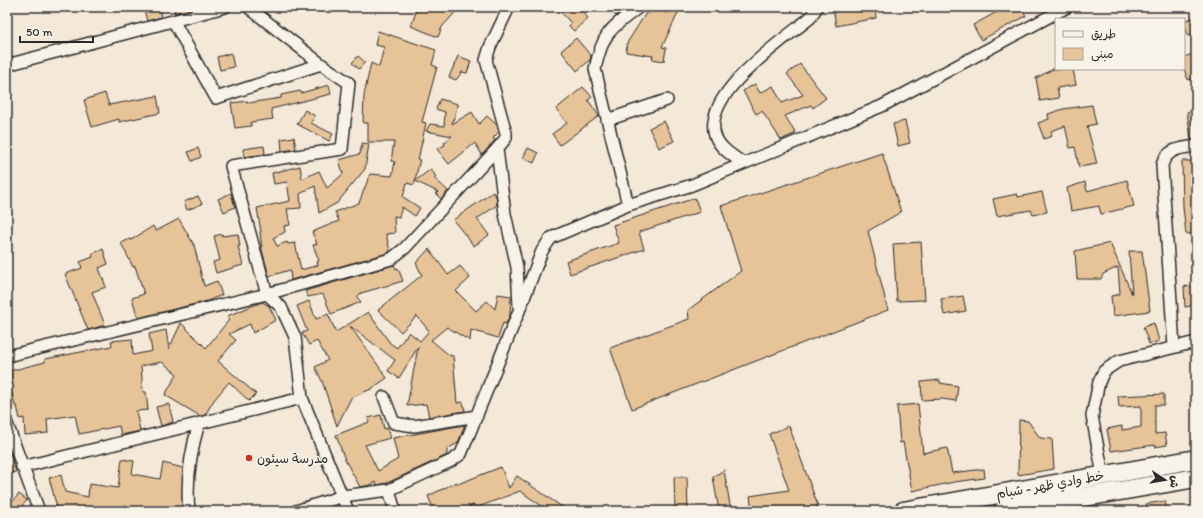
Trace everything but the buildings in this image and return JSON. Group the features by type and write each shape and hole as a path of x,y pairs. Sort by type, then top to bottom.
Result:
{"main road":[{"name":"خط وادي ظهر - شبام","path":"903,511 1196,459"},
{"name":"خط وادي ظهر - شبام","path":"1003,511 1196,478"}],"street":[{"path":"7,65 90,42 174,22 225,7"},
{"path":"248,7 321,64 349,83 342,149 231,166 267,294 281,307 295,337 302,398 348,511"},
{"path":"7,356 267,294 391,259 405,248 506,138 506,133 486,60 490,47 509,7"},
{"path":"628,205 595,69 600,48 606,36 614,26 639,7"},
{"path":"743,163 726,150 715,135 714,122 716,111 722,98 742,75 810,18 817,7"},
{"path":"296,511 343,496 389,490 457,457 463,449 477,416 542,251 548,241 556,235 628,205 692,185 882,106 1067,7"},
{"path":"174,22 216,98 321,64"},
{"path":"607,120 668,100"},
{"path":"1174,347 1162,165 1166,157 1173,150 1196,146"},
{"path":"497,149 505,214 517,267 519,312"},
{"path":"1103,475 1092,422 1097,388 1101,376 1108,367 1120,361 1196,342"},
{"path":"384,397 394,423 414,426 477,416"},
{"path":"22,467 302,398"},
{"path":"189,511 188,500 192,460 199,423"},
{"path":"7,424 39,511"},
{"path":"389,490 395,511"}],"place":[{"name":"مدرسة سيئون","path":"249,458"}]}
